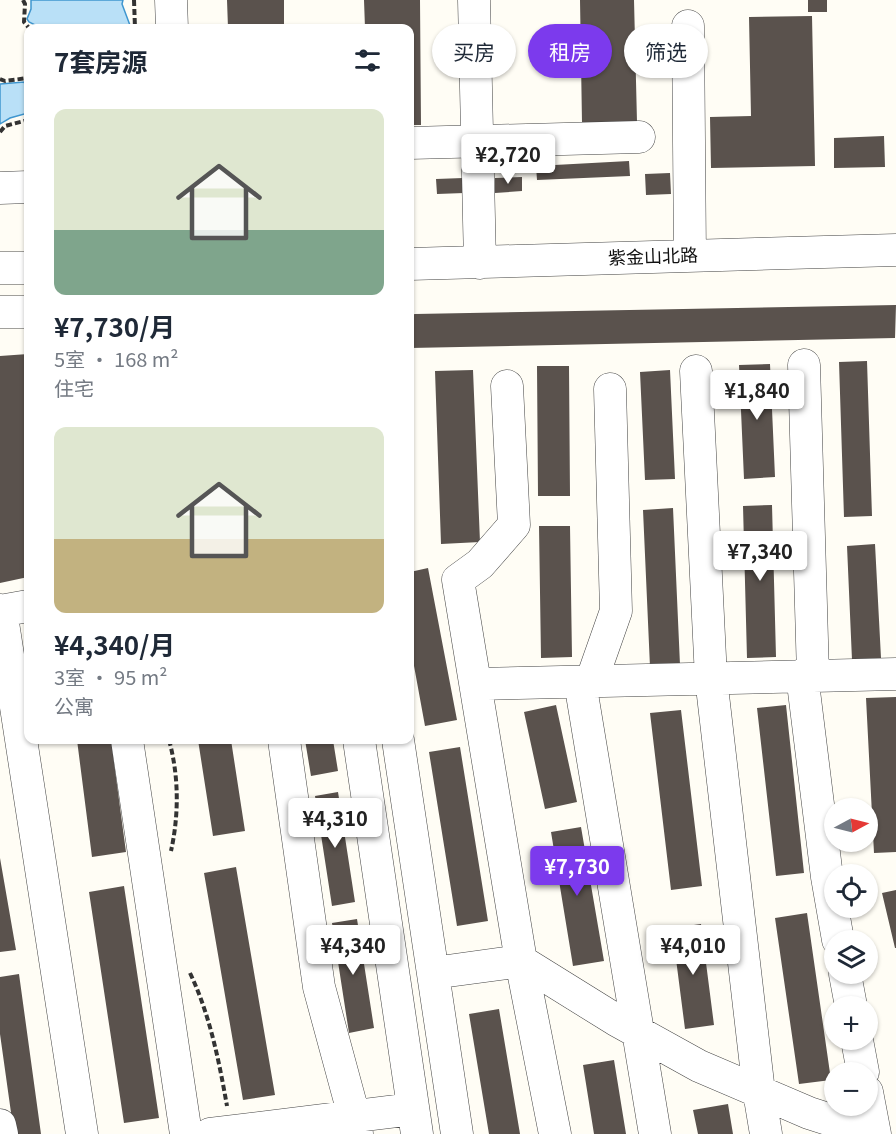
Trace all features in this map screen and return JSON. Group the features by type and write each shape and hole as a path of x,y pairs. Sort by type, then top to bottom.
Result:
{"street":[{"path":"171,0 172,24"},
{"path":"474,0 480,263"},
{"path":"688,78 690,256"},
{"path":"414,143 639,137"},
{"path":"0,189 24,188"},
{"name":"紫金山北路","path":"414,264 896,250"},
{"path":"0,268 24,268"},
{"path":"0,312 24,312"},
{"path":"804,365 808,675 826,877 836,930"},
{"path":"696,371 711,678 759,1092 766,1134"},
{"path":"507,386 514,525 480,564 458,580 521,961 555,1134"},
{"path":"610,389 616,611 585,682 655,1134"},
{"path":"10,609 24,711"},
{"path":"476,684 896,674"},
{"path":"29,744 82,1134"},
{"path":"128,744 186,1134"},
{"path":"285,744 319,987 356,1125"},
{"path":"218,1133 415,1121 360,744"},
{"path":"399,744 457,1134"},
{"path":"373,831 411,826"},
{"path":"433,973 521,961 699,1066 809,1113 875,1134 872,1116"},
{"path":"0,1125 2,1134"}],"path":[{"path":"23,0 26,24"},
{"path":"134,0 135,24"},
{"path":"0,79 5,81 24,79"},
{"path":"0,132 4,126 24,121"},
{"path":"170,744 173,756 177,826 170,860"},
{"path":"189,970 200,993 217,1050 228,1110 218,1133"}],"water":[{"path":"31,0 123,0 122,4 130,24 33,24 27,19 31,9"},
{"path":"24,82 24,114 0,124 0,84"}],"building":[{"path":"227,0 284,0 284,24 228,24"},
{"path":"364,0 420,0 421,125 414,125 414,24 365,24"},
{"path":"580,0 634,0 635,24 624,24 624,78 636,78 637,122 582,123 581,78 612,78 612,24 580,24"},
{"path":"808,0 827,0 827,12 808,12"},
{"path":"812,16 815,166 711,168 710,117 751,116 749,17"},
{"path":"884,136 885,167 834,168 834,138"},
{"path":"629,161 630,176 537,180 536,166"},
{"path":"670,173 671,194 646,195 645,174"},
{"path":"522,177 522,191 495,193 495,178"},
{"path":"463,178 464,193 437,194 436,179"},
{"path":"896,305 895,338 414,348 415,314"},
{"path":"24,354 24,578 0,583 0,356"},
{"path":"867,361 872,516 844,517 839,362"},
{"path":"770,364 775,477 744,479 739,365"},
{"path":"537,366 569,366 570,496 538,496"},
{"path":"473,370 480,542 441,544 435,371"},
{"path":"670,370 675,479 645,480 640,372"},
{"path":"772,505 776,657 747,658 743,506"},
{"path":"673,508 680,665 650,667 643,510"},
{"path":"539,526 570,526 572,657 541,658"},
{"path":"875,544 881,658 852,660 847,546"},
{"path":"428,568 457,720 425,726 414,666 414,571"},
{"path":"896,697 896,852 874,853 878,852 878,798 871,798 866,698"},
{"path":"556,705 577,802 545,809 524,712"},
{"path":"786,705 804,873 776,876 757,708"},
{"path":"681,710 702,886 671,890 650,713"},
{"path":"78,744 112,744 126,852 92,857"},
{"path":"199,744 232,744 245,831 213,836"},
{"path":"306,744 334,744 338,771 311,776"},
{"path":"460,747 488,921 457,926 429,752"},
{"path":"338,792 355,902 332,906 315,796"},
{"path":"581,827 604,961 573,966 551,832"},
{"path":"0,858 16,950 0,952"},
{"path":"236,867 275,1095 243,1100 204,873"},
{"path":"124,886 159,1118 124,1123 89,892"},
{"path":"896,890 896,948 895,948 882,893"},
{"path":"807,913 824,1031 824,1050 827,1050 828,1062 824,1062 824,1081 799,1084 775,918"},
{"path":"357,919 374,1028 349,1033 332,923"},
{"path":"701,924 714,1025 685,1029 672,928"},
{"path":"19,974 41,1134 14,1134 0,1034 0,977"},
{"path":"499,1009 520,1134 489,1134 469,1014"},
{"path":"614,1060 626,1134 594,1134 583,1065"},
{"path":"728,1104 733,1134 698,1134 693,1110"}]}
